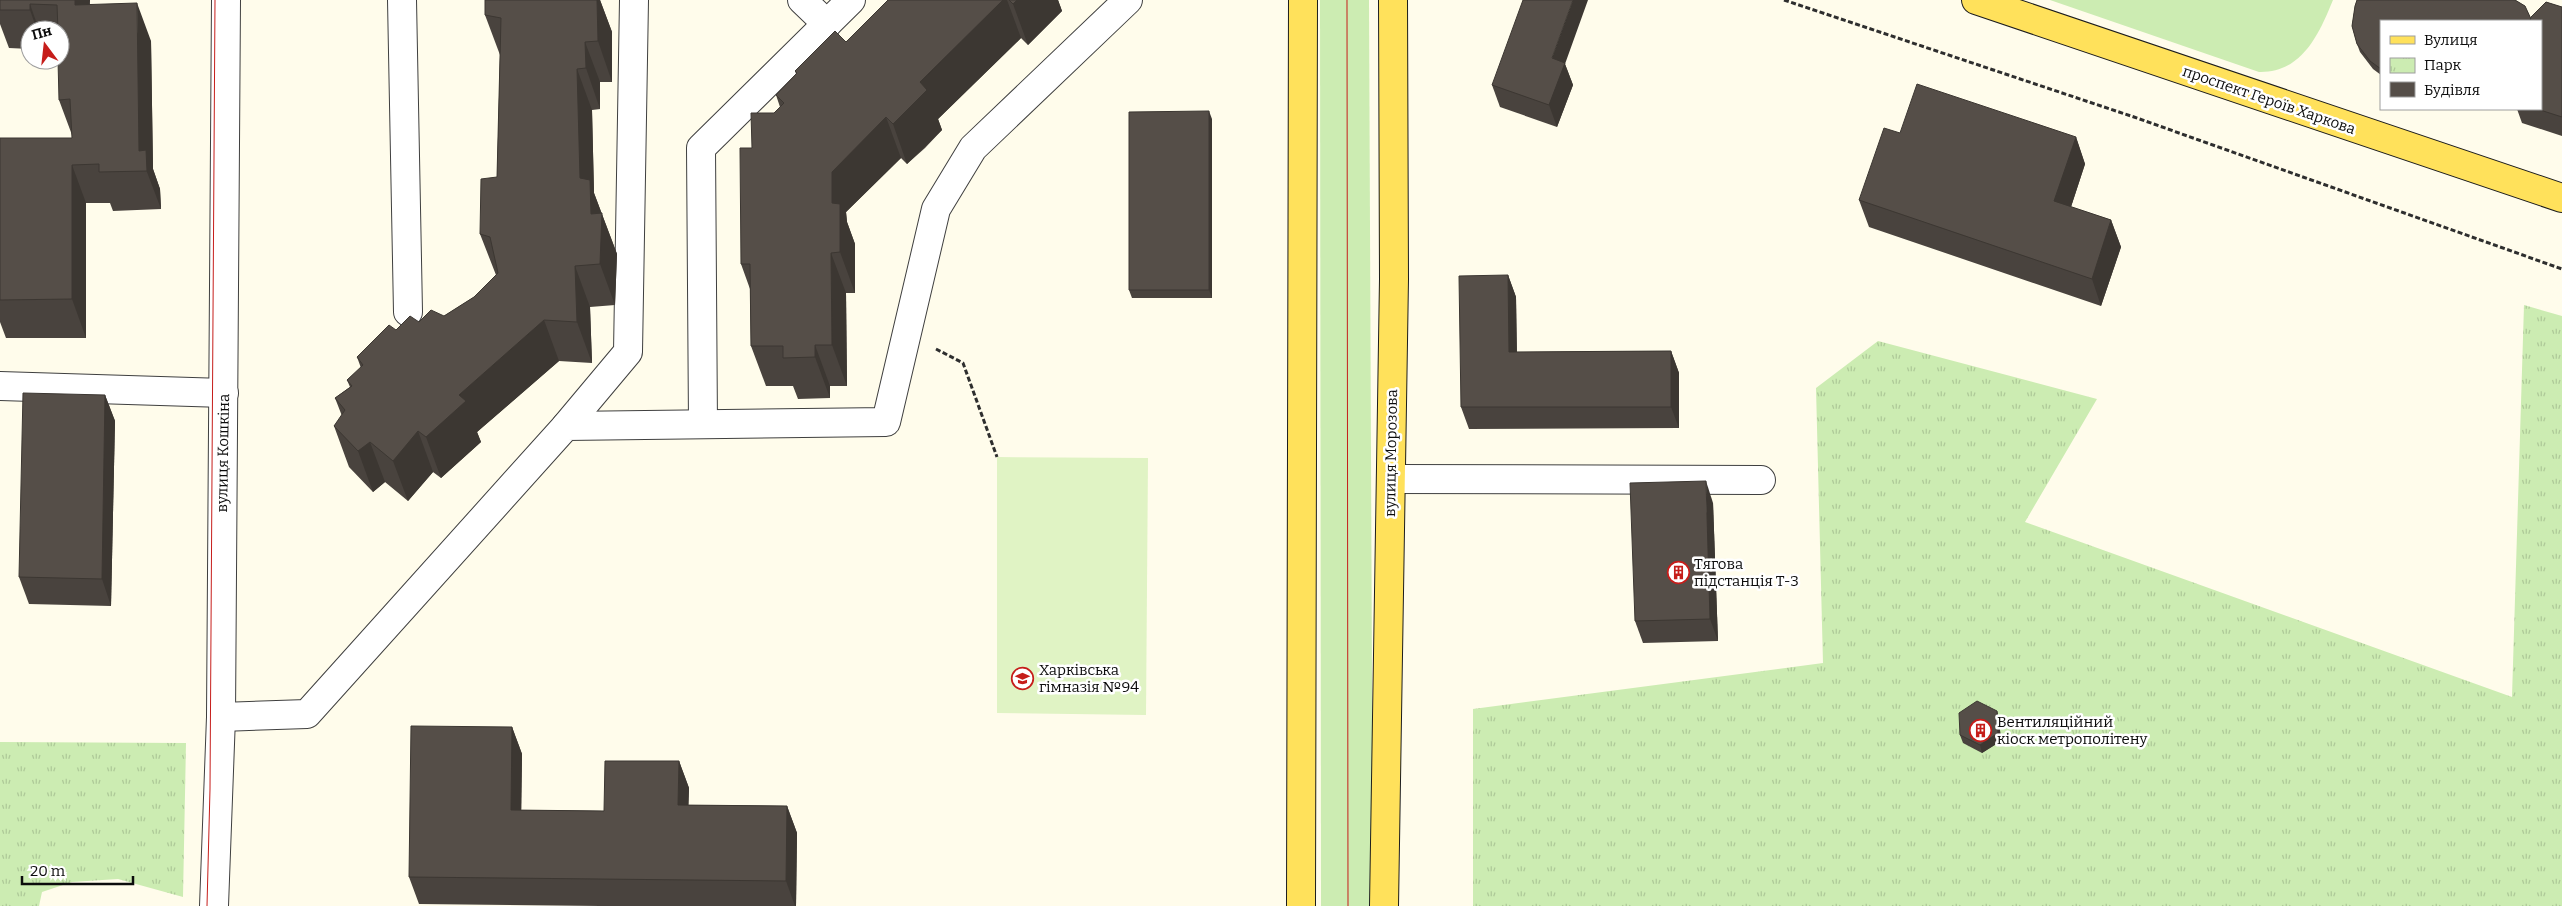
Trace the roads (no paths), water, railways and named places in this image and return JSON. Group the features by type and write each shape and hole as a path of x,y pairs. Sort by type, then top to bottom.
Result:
{"main road":[{"path":"1300,906 1303,0"},
{"name":"вулиця Морозова","path":"1384,906 1394,279 1393,0"},
{"name":"проспект Героїв Харкова","path":"1976,0 2562,198"}],"street":[{"name":"вулиця Кошкіна","path":"214,906 221,717 226,0"},
{"path":"402,0 408,312"},
{"path":"221,717 307,714 566,426 628,352 634,0"},
{"path":"802,0 826,24"},
{"path":"703,424 701,148 851,0"},
{"path":"566,426 886,422 936,209 973,148 1128,0"},
{"path":"0,386 224,393"},
{"path":"1391,479 1761,480"}],"tram line":[{"path":"207,906 210,789 215,0"},
{"path":"1347,0 1348,906"}],"place":[{"name":"Тягова підстанція Т-3","path":"1678,573"},
{"name":"Харківська гімназія №94","path":"1023,679"},
{"name":"Вентиляційний кіоск метрополітену","path":"1981,731"}]}
